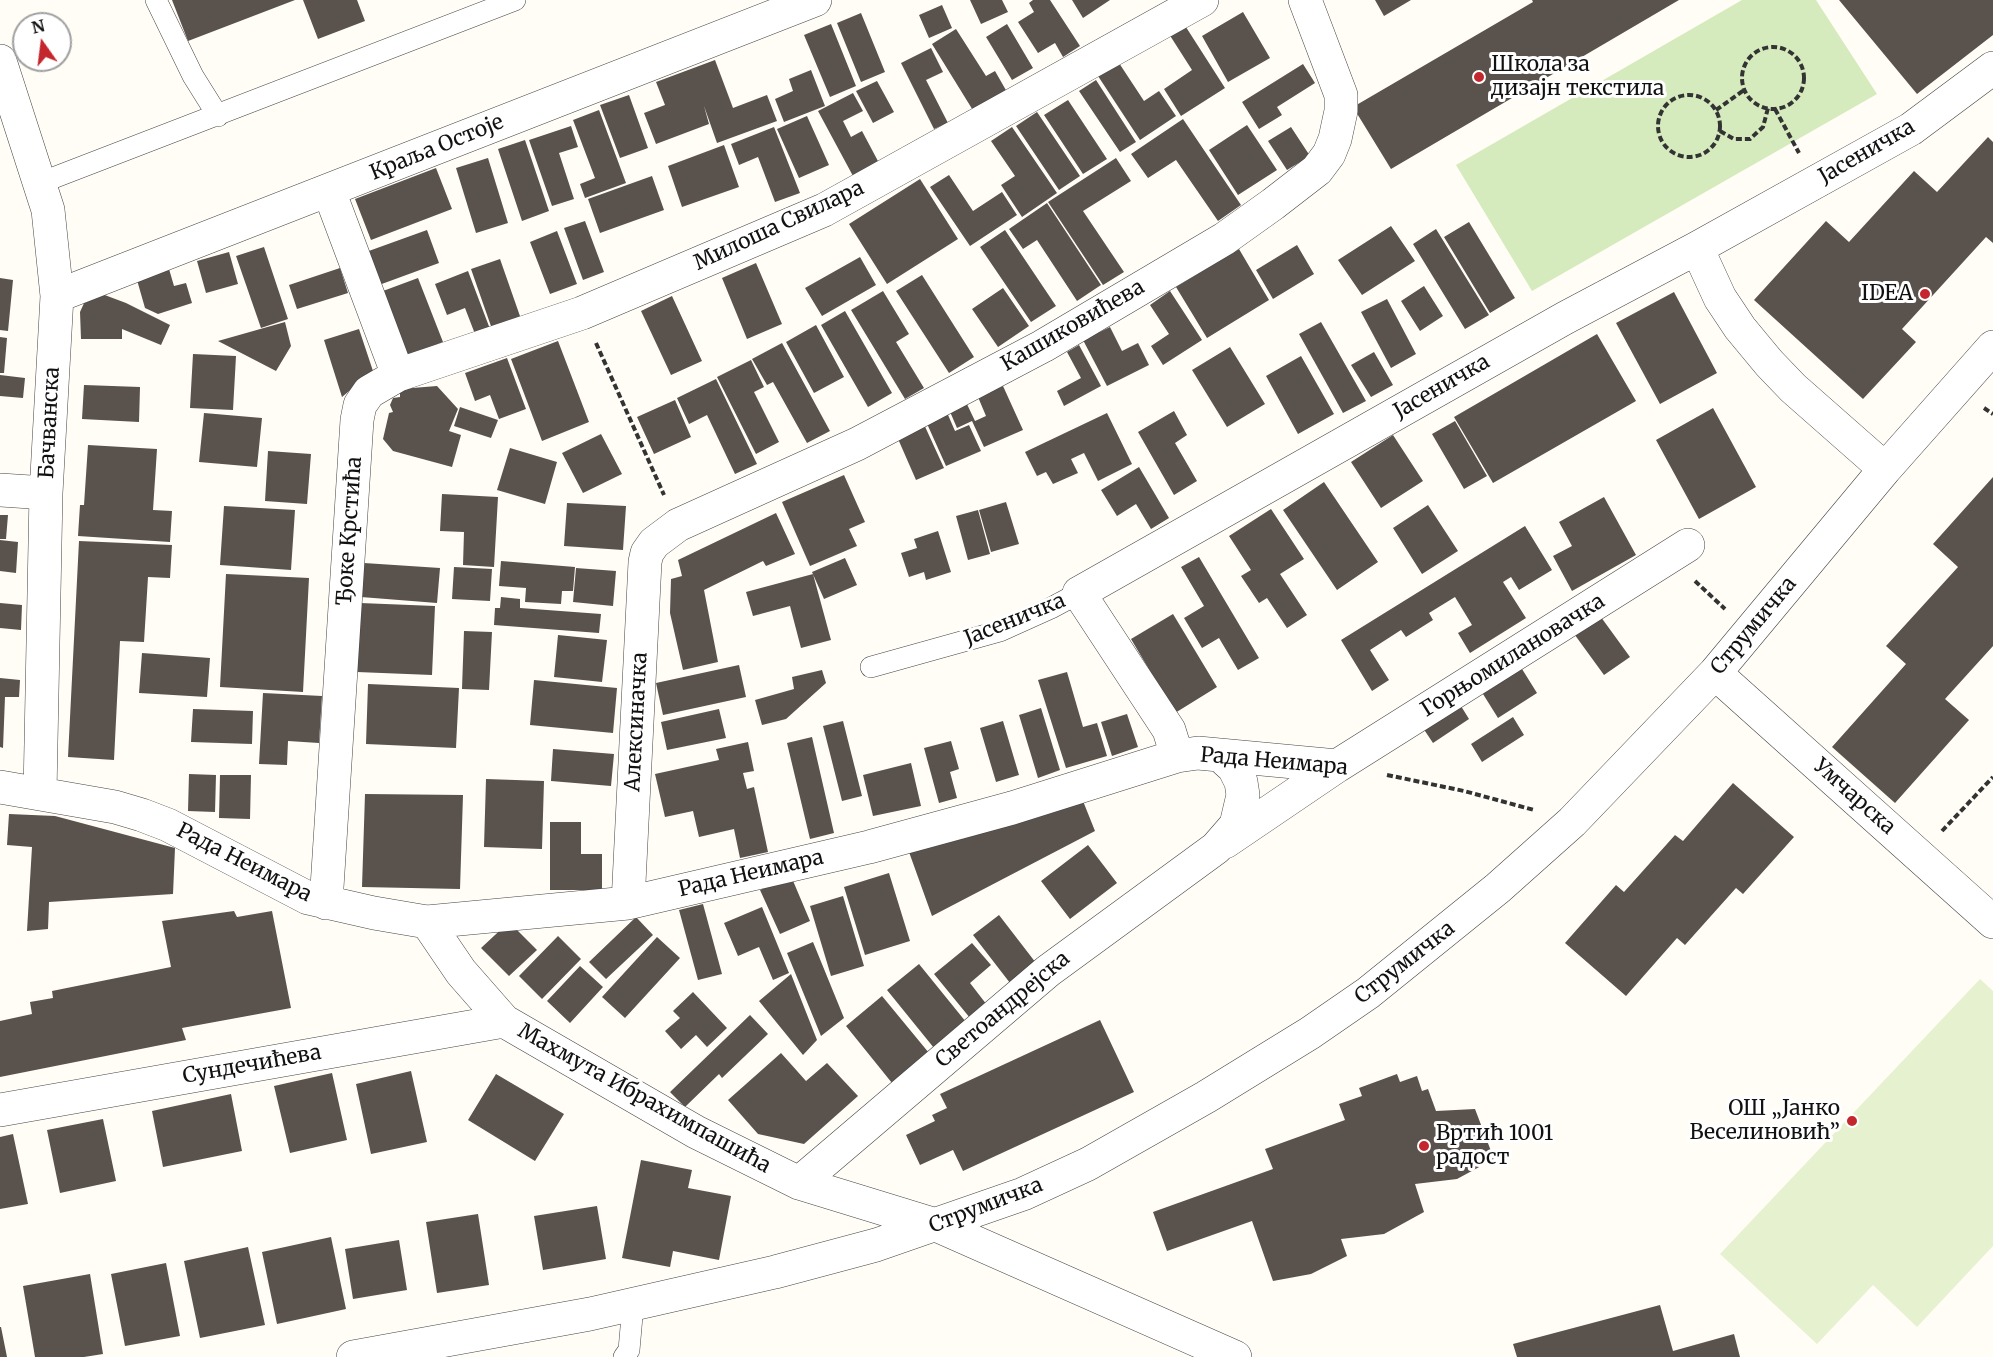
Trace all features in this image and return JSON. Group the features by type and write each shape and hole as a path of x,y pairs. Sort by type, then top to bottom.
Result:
{"street":[{"name":"Краља Остоје","path":"57,296 816,0"},
{"name":"Милоша Свилара","path":"398,375 582,313 824,210 1202,0"},
{"name":"Кашиковићева","path":"666,534 857,444 1043,346 1224,238 1317,170 1329,154 1335,139 1341,111 1341,95 1305,0"},
{"name":"Бачванска","path":"0,61 48,210 57,296 46,493 40,793"},
{"name":"Јасеничка","path":"1078,593 1565,318 1697,248 1911,129 1993,68"},
{"path":"329,191 398,375"},
{"path":"1697,248 1720,298 1740,328 1769,363 1793,388 1885,469"},
{"name":"Струмичка","path":"353,1357 633,1305 775,1272 876,1245 936,1225 1023,1194 1088,1164 1206,1097 1310,1033 1368,993 1498,888 1572,822 1715,672 1885,469 1993,347"},
{"name":"Ђоке Крстића","path":"326,903 357,420 360,405 369,392 398,375"},
{"path":"0,490 46,493"},
{"name":"Алексиначка","path":"628,903 645,562 647,553 666,534"},
{"name":"Горњомилановачка","path":"1337,766 1679,551"},
{"path":"1078,593 1169,730 1177,756"},
{"name":"Умчарска","path":"1715,672 1993,922"},
{"name":"Рада Неимара","path":"0,787 115,807 142,815 168,825 308,898 427,922 628,903 902,838 1012,808 1177,756 1198,753 1337,766"},
{"name":"Светоандрејска","path":"1216,848 1236,825 1243,795 1241,782 1233,768 1221,756"},
{"name":"Светоандрејска","path":"799,1183 1048,971 1216,848 1337,766"},
{"name":"Махмута Ибрахимпашића","path":"427,922 461,972 504,1021 696,1132 799,1183 936,1225 1235,1357"},
{"name":"Сундечићева","path":"0,1110 504,1021"}],"lane":[{"path":"156,0 193,76 218,116"},
{"path":"40,183 515,0"},
{"name":"Јасеничка","path":"872,668 1000,631 1078,593"},
{"path":"624,1357 629,1350 633,1305"}],"path":[{"path":"1774,47 1785,49 1800,62 1803,83 1800,93 1794,101 1785,106 1775,109 1758,105 1744,90 1743,69 1754,52 1774,47"},
{"path":"1716,110 1744,90"},
{"path":"1681,95 1701,97 1710,103 1720,120 1720,131 1717,141 1710,149 1692,157 1672,152 1660,136 1658,126 1665,107 1681,95"},
{"path":"1720,131 1734,140 1750,139 1763,127 1768,108"},
{"path":"1775,109 1815,182"},
{"path":"582,313 666,534"},
{"path":"1679,551 1749,632"},
{"name":"Рада Неимара","path":"1337,766 1510,802"},
{"path":"1919,855 1993,777"}],"green space":[{"path":"1742,0 1816,0 1877,94 1532,291 1456,165"},
{"path":"1980,979 1993,991 1993,1246 1917,1327 1873,1285 1817,1344 1720,1254"}],"building":[{"path":"172,0 295,0 188,41"},
{"path":"303,0 357,0 365,21 318,39"},
{"path":"970,0 1002,0 1008,12 981,24"},
{"path":"1033,0 1050,0 1080,46 1063,57 1055,43 1038,53 1018,22 1034,12 1029,3"},
{"path":"1072,0 1110,0 1083,18"},
{"path":"1375,0 1411,0 1384,16"},
{"path":"1532,0 1679,0 1391,169 1353,107 1533,2"},
{"path":"1839,0 1993,0 1993,35 1917,94"},
{"path":"942,5 952,28 929,38 919,15"},
{"path":"1243,12 1270,58 1228,82 1202,36"},
{"path":"861,13 885,72 861,82 837,23"},
{"path":"831,24 856,86 830,97 804,35"},
{"path":"1007,24 1033,68 1012,80 986,37"},
{"path":"1184,24 1225,88 1181,116 1164,89 1192,70 1169,34"},
{"path":"956,29 986,76 995,71 1007,92 974,112 932,44"},
{"path":"931,48 943,72 926,80 948,123 934,129 901,63"},
{"path":"715,60 733,108 767,95 777,121 717,143 704,106 709,124 656,144 644,113 665,105 656,82"},
{"path":"1119,63 1144,101 1159,91 1176,116 1140,140 1098,76"},
{"path":"1303,64 1315,83 1277,107 1282,115 1259,129 1242,102"},
{"path":"811,70 825,106 784,122 775,99 793,91 789,79"},
{"path":"1096,80 1136,142 1120,152 1079,91"},
{"path":"877,81 894,112 873,123 856,91"},
{"path":"853,93 863,111 843,121 851,137 862,131 879,163 853,176 818,111"},
{"path":"629,95 648,148 620,158 600,105"},
{"path":"1068,100 1107,159 1083,174 1044,115"},
{"path":"599,110 626,183 585,198 580,184 595,178 573,120"},
{"path":"1037,112 1080,176 1059,190 1016,126"},
{"path":"807,116 829,165 799,178 777,129"},
{"path":"1183,119 1241,205 1218,221 1176,160 1148,178 1131,154"},
{"path":"1247,125 1277,170 1238,195 1209,150"},
{"path":"571,126 578,147 559,153 574,199 552,206 529,140"},
{"path":"774,127 800,193 775,202 758,157 739,165 731,144"},
{"path":"1012,127 1057,193 1022,217 1001,185 1015,176 991,141"},
{"path":"1291,127 1310,156 1287,170 1268,141"},
{"path":"1988,137 1993,142 1993,243 1986,237 1902,329 1916,342 1863,399 1754,300 1826,221 1849,242 1914,171 1937,192"},
{"path":"525,140 549,211 522,221 498,149"},
{"path":"724,145 739,187 682,207 668,166"},
{"path":"488,158 508,223 476,233 456,168"},
{"path":"1116,158 1131,181 1083,211 1124,272 1103,285 1048,202"},
{"path":"436,168 452,209 371,240 355,199"},
{"path":"949,175 973,211 1002,192 1017,215 970,246 930,187"},
{"path":"652,176 664,210 600,233 588,199"},
{"path":"920,179 958,239 887,284 849,224"},
{"path":"1047,203 1101,285 1077,301 1037,240 1023,249 1009,229"},
{"path":"585,221 604,272 583,280 564,228"},
{"path":"1469,222 1515,298 1490,313 1444,237"},
{"path":"1391,226 1415,261 1362,295 1338,260"},
{"path":"1436,229 1489,315 1465,329 1413,244"},
{"path":"427,230 439,263 379,285 366,252"},
{"path":"1005,230 1056,306 1031,322 980,247"},
{"path":"557,231 577,284 550,294 530,242"},
{"path":"1297,245 1314,274 1273,299 1256,270"},
{"path":"264,247 288,319 261,328 236,256"},
{"path":"1239,249 1269,300 1207,338 1176,287"},
{"path":"229,252 238,284 206,293 197,261"},
{"path":"860,257 876,285 822,316 805,288"},
{"path":"500,259 521,319 492,329 471,269"},
{"path":"756,263 782,324 747,339 722,278"},
{"path":"340,268 348,293 297,309 289,285"},
{"path":"169,269 174,286 186,283 192,303 158,314 145,308 137,280"},
{"path":"468,271 490,329 475,334 465,308 447,315 435,284"},
{"path":"922,275 974,357 949,373 896,291"},
{"path":"0,278 13,280 8,331 0,330"},
{"path":"418,278 443,342 408,356 383,291"},
{"path":"1424,286 1443,316 1420,331 1401,301"},
{"path":"1003,288 1029,326 998,347 972,309"},
{"path":"883,291 909,334 896,342 924,388 905,399 851,310"},
{"path":"1170,291 1202,340 1163,365 1151,346 1169,334 1150,305"},
{"path":"1674,292 1717,373 1660,404 1616,323"},
{"path":"102,294 170,325 161,345 122,329 122,339 81,339 80,312 85,301"},
{"path":"672,296 702,361 671,375 641,311"},
{"path":"1387,299 1416,354 1391,368 1361,312"},
{"path":"845,311 892,393 868,407 821,325"},
{"path":"285,322 291,346 276,371 218,341"},
{"path":"1321,322 1366,401 1343,413 1299,334"},
{"path":"816,325 844,377 814,393 786,342"},
{"path":"1110,327 1122,351 1138,343 1149,365 1107,386 1083,340"},
{"path":"359,329 373,371 342,397 324,340"},
{"path":"1597,334 1636,401 1493,483 1454,417"},
{"path":"0,337 7,338 4,373 0,373"},
{"path":"558,341 589,422 542,441 511,359"},
{"path":"782,343 830,431 807,443 773,382 767,385 752,359"},
{"path":"1079,345 1101,386 1064,406 1057,391 1081,378 1067,352"},
{"path":"1230,347 1265,404 1227,427 1192,370"},
{"path":"1374,352 1393,385 1371,397 1351,365"},
{"path":"193,354 236,356 233,410 190,408"},
{"path":"1301,356 1334,414 1298,434 1266,376"},
{"path":"507,358 526,409 499,419 490,395 475,401 465,373"},
{"path":"751,360 764,387 754,392 779,442 756,454 717,377"},
{"path":"0,375 25,378 23,398 0,396"},
{"path":"716,379 757,464 735,474 707,415 689,424 677,398"},
{"path":"84,385 140,387 139,422 82,419"},
{"path":"437,386 458,409 449,431 461,435 452,467 393,451 383,439 389,413 393,412 390,405 393,398 400,397 400,389"},
{"path":"1003,386 1023,430 984,447 972,421 957,428 948,407 965,400 975,421 986,416 978,397"},
{"path":"675,400 691,437 654,454 637,417"},
{"path":"460,407 498,420 491,438 454,426"},
{"path":"945,408 955,431 969,425 981,451 946,466 924,417"},
{"path":"1713,408 1756,487 1699,519 1656,440"},
{"path":"1174,411 1187,435 1175,443 1197,481 1174,495 1138,432"},
{"path":"204,413 262,418 257,467 199,462"},
{"path":"1107,413 1132,464 1098,481 1084,453 1071,459 1078,473 1053,484 1046,472 1037,476 1025,452"},
{"path":"922,420 944,468 916,480 895,432"},
{"path":"1455,421 1487,476 1464,489 1432,434"},
{"path":"601,434 622,474 583,493 562,453"},
{"path":"1393,435 1423,481 1381,508 1351,462"},
{"path":"88,445 157,449 153,510 172,511 170,542 78,536 80,505 84,505"},
{"path":"510,448 557,462 545,504 497,490"},
{"path":"268,451 311,454 307,504 265,501"},
{"path":"1139,467 1169,518 1151,529 1136,504 1117,516 1101,490"},
{"path":"844,475 865,522 849,529 857,546 810,566 782,502"},
{"path":"1993,477 1993,646 1945,699 1969,720 1895,803 1832,747 1906,664 1886,646 1958,567 1933,544"},
{"path":"1324,482 1378,562 1337,590 1283,510"},
{"path":"442,494 498,497 494,567 463,565 464,532 440,531"},
{"path":"1604,497 1636,555 1572,591 1553,556 1572,546 1559,522"},
{"path":"1006,502 1019,544 991,552 979,510"},
{"path":"567,503 626,506 623,550 564,546"},
{"path":"1428,505 1458,551 1422,574 1393,528"},
{"path":"224,506 295,510 291,570 220,565"},
{"path":"1271,509 1304,559 1280,574 1307,615 1287,628 1267,598 1259,603 1241,576 1251,570 1229,536"},
{"path":"978,510 990,554 968,560 956,516"},
{"path":"776,513 795,554 766,566 763,561 704,590 718,662 683,670 670,613 671,579 682,576 678,560"},
{"path":"0,515 8,515 6,539 0,539"},
{"path":"1525,526 1552,570 1519,590 1511,577 1503,582 1526,618 1470,653 1458,633 1472,625 1455,597 1429,613 1433,620 1406,637 1401,630 1370,650 1389,680 1372,691 1341,640"},
{"path":"938,531 951,572 926,580 924,572 909,577 901,553 917,548 914,539"},
{"path":"0,540 18,542 16,573 0,571"},
{"path":"79,541 172,545 170,578 148,577 144,642 120,641 114,760 68,757"},
{"path":"1199,557 1259,658 1238,670 1219,638 1202,648 1184,618 1204,606 1181,567"},
{"path":"845,558 857,585 824,599 812,572"},
{"path":"501,561 575,567 573,591 562,591 561,604 525,602 526,588 499,586"},
{"path":"364,563 440,568 437,603 361,597"},
{"path":"454,567 492,569 490,601 452,599"},
{"path":"576,568 616,571 613,606 573,602"},
{"path":"226,574 309,578 303,692 220,687"},
{"path":"813,574 831,640 801,648 790,606 753,616 746,592"},
{"path":"501,597 520,599 520,608 601,614 599,633 494,625 495,608 500,608"},
{"path":"0,603 22,605 21,630 0,628"},
{"path":"360,603 435,606 432,675 357,672"},
{"path":"1598,613 1630,657 1604,675 1572,631"},
{"path":"1173,614 1217,687 1175,713 1131,639"},
{"path":"464,631 492,632 489,690 462,689"},
{"path":"558,635 607,640 602,682 554,677"},
{"path":"142,653 210,658 207,697 139,693"},
{"path":"1517,661 1537,693 1498,718 1478,686"},
{"path":"739,665 746,697 663,715 656,683"},
{"path":"822,670 826,683 786,719 762,725 755,700 794,689 792,677"},
{"path":"1067,672 1083,727 1097,723 1107,756 1066,768 1038,680"},
{"path":"0,678 20,680 19,697 5,697 3,748 0,747"},
{"path":"534,680 617,688 613,733 530,725"},
{"path":"368,684 459,688 456,748 366,744"},
{"path":"263,693 322,696 319,743 288,741 287,765 259,764"},
{"path":"1456,698 1469,719 1433,743 1419,722"},
{"path":"1041,708 1060,770 1038,778 1019,715"},
{"path":"193,709 253,711 252,744 191,742"},
{"path":"719,709 726,738 667,750 661,722"},
{"path":"1127,714 1138,747 1112,756 1101,722"},
{"path":"1513,717 1524,735 1482,762 1471,744"},
{"path":"843,721 862,796 842,801 823,726"},
{"path":"1003,721 1019,775 996,782 980,728"},
{"path":"812,737 834,833 810,839 787,743"},
{"path":"951,741 959,769 950,772 957,798 939,803 924,748"},
{"path":"748,742 754,771 743,773 747,789 754,787 768,852 740,858 734,829 699,837 693,811 665,817 655,774 719,760 716,749"},
{"path":"553,749 614,754 611,786 551,781"},
{"path":"911,763 921,806 873,816 863,775"},
{"path":"189,774 216,775 215,812 188,811"},
{"path":"220,775 251,775 250,819 219,818"},
{"path":"486,779 544,781 542,849 484,847"},
{"path":"1733,783 1794,837 1743,894 1736,888 1685,945 1677,938 1626,996 1565,943 1616,885 1624,892 1675,835 1683,841"},
{"path":"365,794 463,795 460,889 362,887"},
{"path":"1083,801 1095,831 932,916 909,852"},
{"path":"9,814 55,816 175,848 173,894 49,902 48,929 27,931 32,847 7,845"},
{"path":"550,822 581,822 581,854 602,854 602,890 550,890"},
{"path":"1088,845 1117,883 1070,919 1041,881"},
{"path":"889,873 910,941 865,955 844,887"},
{"path":"791,876 810,921 780,934 760,890"},
{"path":"843,896 864,966 831,976 810,906"},
{"path":"703,904 722,974 698,980 679,910"},
{"path":"762,907 789,973 773,980 759,947 738,956 724,923"},
{"path":"234,911 237,917 272,911 291,1008 182,1028 186,1040 0,1077 0,1021 32,1014 30,1002 53,998 52,991 171,967 162,921"},
{"path":"999,915 1036,963 1010,983 973,935"},
{"path":"636,917 653,935 606,979 589,962"},
{"path":"509,922 537,950 509,976 481,948"},
{"path":"558,936 581,959 542,999 519,976"},
{"path":"657,937 680,958 625,1018 602,997"},
{"path":"813,942 844,1018 821,1036 787,953"},
{"path":"972,943 991,965 970,983 987,1005 970,1018 934,974"},
{"path":"919,964 966,1022 934,1048 887,990"},
{"path":"580,966 603,987 570,1023 547,1001"},
{"path":"791,974 817,1040 803,1055 759,1001"},
{"path":"693,992 727,1028 707,1047 696,1035 681,1049 665,1031 680,1018 673,1011"},
{"path":"882,996 929,1053 892,1083 846,1026"},
{"path":"750,1015 768,1034 722,1078 719,1074 685,1107 670,1092"},
{"path":"1100,1020 1134,1092 963,1171 953,1150 920,1165 906,1135 935,1121 932,1115 947,1108 940,1094"},
{"path":"781,1053 806,1081 827,1063 858,1096 804,1144 758,1134 728,1100"},
{"path":"411,1071 427,1142 371,1154 356,1084"},
{"path":"332,1073 347,1140 290,1153 274,1086"},
{"path":"496,1074 564,1114 535,1161 468,1120"},
{"path":"1397,1074 1400,1082 1417,1076 1422,1091 1428,1089 1436,1111 1475,1109 1494,1159 1457,1179 1415,1184 1424,1212 1384,1234 1341,1239 1347,1256 1311,1274 1273,1281 1252,1221 1167,1251 1153,1212 1273,1169 1265,1149 1345,1120 1339,1104 1362,1096 1359,1088"},
{"path":"231,1094 242,1151 163,1167 152,1111"},
{"path":"103,1119 116,1181 60,1193 47,1130"},
{"path":"13,1134 28,1204 0,1209 0,1137"},
{"path":"641,1160 692,1170 688,1188 731,1196 719,1260 673,1251 670,1267 622,1258"},
{"path":"597,1206 606,1259 543,1270 534,1216"},
{"path":"478,1214 489,1285 437,1293 426,1222"},
{"path":"331,1237 346,1309 277,1324 262,1252"},
{"path":"399,1240 407,1290 353,1299 345,1249"},
{"path":"248,1247 265,1325 200,1338 184,1261"},
{"path":"166,1263 180,1336 125,1346 111,1274"},
{"path":"90,1274 103,1354 84,1357 35,1357 23,1286"},
{"path":"1660,1305 1673,1351 1734,1334 1740,1357 1517,1357 1513,1344"},
{"path":"1,1327 7,1357 0,1357"}],"place":[{"name":"Школа за дизајн текстила","path":"1479,77"},
{"name":"IDEA","path":"1925,294"},
{"name":"ОШ „Јанко Веселиновић”","path":"1852,1121"},
{"name":"Вртић 1001 радост","path":"1424,1146"}]}
